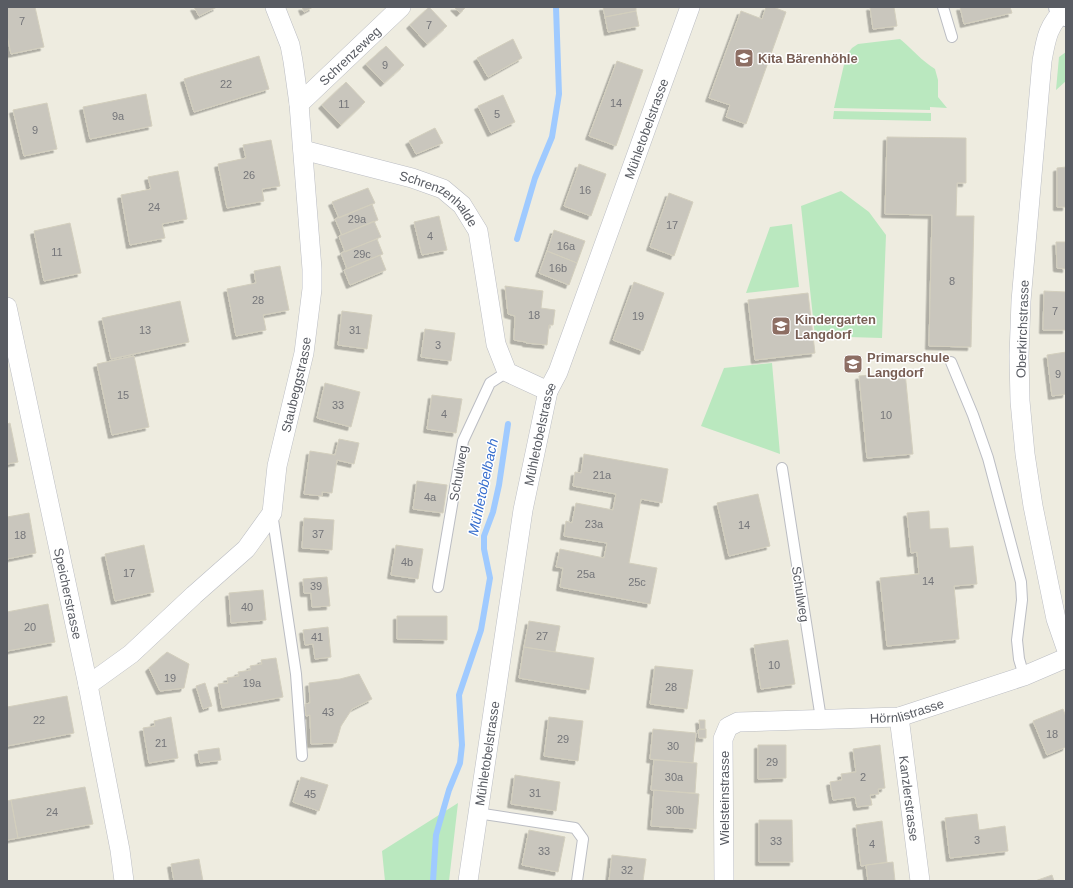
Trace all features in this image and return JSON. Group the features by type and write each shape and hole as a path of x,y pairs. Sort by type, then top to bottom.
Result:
{"street":[{"name":"Staubeggstrasse","path":"88,685 131,654 194,595 246,550 272,513 277,466 304,353 312,289 312,269 299,104 290,45 275,7"},
{"name":"Schrenzeweg","path":"299,104 401,7"},
{"name":"Mühletobelstrasse","path":"468,881 523,510 548,391 558,372 690,7"},
{"name":"Oberkirchstrasse","path":"1064,11 1054,20 1048,30 1042,61 1021,301 1019,356 1021,408 1032,506 1056,619 1066,648"},
{"name":"Schrenzenhalde","path":"303,150 412,178 443,189 462,205 478,231 496,344 507,372"},
{"name":"Speicherstrasse","path":"7,307 88,685 120,850 124,881"},
{"path":"507,372 548,391"},
{"name":"Hörnlistrasse","path":"738,722 899,716 1024,676 1066,658"},
{"name":"Kanzlerstrasse","path":"899,716 920,881"},
{"name":"Wielsteinstrasse","path":"724,881 723,739 728,727 738,722"}],"lane":[{"path":"943,7 952,37"},
{"path":"951,362 973,415 988,458 1020,582 1022,600 1017,640 1019,659 1024,676"},
{"name":"Schulweg","path":"438,587 463,441 490,383 507,372"},
{"name":"Schulweg","path":"782,468 820,720"},
{"path":"272,513 296,674 302,756"},
{"path":"478,813 575,828 583,839 577,881"}],"green space":[{"path":"900,39 921,59 935,69 938,80 938,97 947,108 930,107 930,110 834,108 846,56 852,48 858,44"},
{"path":"1066,52 1066,81 1056,90 1059,57"},
{"path":"834,111 931,113 931,121 833,119"},
{"path":"841,191 869,212 886,235 882,338 815,336 801,206"},
{"path":"792,224 799,287 746,293 770,227"},
{"path":"772,363 780,454 701,426 724,368"},
{"path":"458,803 449,881 385,881 382,851"}],"building":[{"path":"7,7 35,7 44,47 11,54 7,35"},
{"path":"194,7 217,7 199,16"},
{"path":"302,7 313,7 304,12"},
{"path":"429,7 447,26 427,44 410,25"},
{"path":"454,7 466,7 460,13"},
{"path":"603,7 636,7 636,11 605,17"},
{"path":"766,7 773,7 786,12 746,124 726,117 730,105 709,98 741,11 762,19"},
{"path":"870,7 894,7 897,26 873,29"},
{"path":"960,7 1010,7 1012,13 964,24"},
{"path":"636,11 639,26 608,32 605,17"},
{"path":"513,39 522,58 488,77 477,58"},
{"path":"386,46 404,65 384,83 366,64"},
{"path":"259,56 269,89 194,112 184,79"},
{"path":"617,61 643,70 616,146 589,136"},
{"path":"346,82 365,102 341,125 322,105"},
{"path":"146,94 152,126 90,139 83,107"},
{"path":"503,95 515,122 491,133 478,106"},
{"path":"47,103 57,149 24,156 13,110"},
{"path":"435,128 443,143 416,154 409,141"},
{"path":"887,137 966,138 966,183 957,183 956,216 974,216 971,347 929,346 932,215 885,214"},
{"path":"271,140 280,186 262,189 264,201 227,208 218,164 246,158 243,145"},
{"path":"579,164 606,174 591,216 564,206"},
{"path":"1066,167 1066,207 1057,207 1057,168"},
{"path":"178,171 187,219 162,224 165,238 130,245 121,195 151,189 148,177"},
{"path":"368,188 375,203 339,218 332,202"},
{"path":"669,193 693,202 674,256 650,247"},
{"path":"372,204 378,220 342,235 335,219"},
{"path":"439,216 447,250 422,255 414,222"},
{"path":"374,221 381,237 345,252 339,236"},
{"path":"70,223 81,273 44,281 34,231"},
{"path":"554,230 585,241 577,263 547,251"},
{"path":"377,239 383,254 347,269 341,253"},
{"path":"1056,242 1066,242 1066,269 1057,268"},
{"path":"547,251 577,263 569,285 539,273"},
{"path":"380,255 386,270 350,285 344,270"},
{"path":"280,266 289,310 263,315 266,330 236,336 227,289 256,283 254,271"},
{"path":"634,282 664,293 643,351 613,340"},
{"path":"505,286 543,291 541,308 555,310 553,325 549,325 547,345 514,340 515,316 508,314"},
{"path":"1044,291 1066,292 1066,330 1043,330"},
{"name":"Kindergarten Langdorf","path":"808,293 815,353 755,360 748,300"},
{"path":"180,301 189,342 111,359 102,318"},
{"path":"342,311 372,315 367,349 338,345"},
{"path":"425,329 455,333 451,361 421,357"},
{"path":"1066,352 1066,394 1052,396 1047,355"},
{"path":"134,356 149,427 112,435 97,364"},
{"path":"905,372 913,454 867,458 859,376"},
{"path":"325,383 360,392 351,427 317,418"},
{"path":"432,395 462,399 456,433 427,429"},
{"path":"10,423 18,462 7,464 7,424"},
{"path":"339,439 359,443 354,464 337,460 332,493 322,492 322,496 304,494 310,451 335,455"},
{"path":"584,454 668,469 662,503 641,499 629,563 657,568 650,604 560,587 563,568 556,567 560,549 604,558 607,543 564,536 566,521 572,523 576,503 613,510 616,494 573,486 575,472 581,473"},
{"path":"417,481 447,485 443,513 413,509"},
{"path":"758,494 770,546 729,556 717,503"},
{"path":"929,511 930,529 948,528 950,548 973,546 977,584 954,586 959,639 887,646 880,578 919,574 917,552 911,553 907,513"},
{"path":"29,513 36,553 7,559 7,517"},
{"path":"304,518 334,520 332,550 302,548"},
{"path":"144,545 154,592 115,601 105,554"},
{"path":"396,545 423,549 418,579 391,575"},
{"path":"327,577 330,606 312,607 311,593 304,593 303,579"},
{"path":"263,590 266,620 231,623 229,593"},
{"path":"48,604 55,642 7,651 7,612"},
{"path":"397,616 447,616 447,640 397,639"},
{"path":"529,621 560,626 555,652 524,647"},
{"path":"328,627 331,657 315,659 313,644 305,645 303,630"},
{"path":"788,640 795,684 761,689 754,645"},
{"path":"524,647 594,658 589,690 519,678"},
{"path":"167,652 189,664 184,688 160,691 149,668"},
{"path":"276,658 283,697 222,708 218,684 228,683 227,678 239,676 238,672 251,670 250,666 262,664 261,660"},
{"path":"655,666 693,670 687,709 650,704"},
{"path":"359,674 372,699 352,709 341,726 336,743 311,744 310,715 306,716 305,704 310,703 309,683 340,679"},
{"path":"205,683 212,706 203,709 196,686"},
{"path":"67,696 74,733 7,746 7,707"},
{"path":"1063,709 1066,717 1066,747 1047,755 1033,721"},
{"path":"171,717 178,758 149,763 143,728 155,726 154,721"},
{"path":"549,717 583,721 578,761 544,756"},
{"path":"699,720 705,720 705,729 700,729"},
{"path":"653,729 696,733 693,763 650,759"},
{"path":"706,729 706,738 699,738 698,730"},
{"path":"758,745 786,745 786,778 758,779"},
{"path":"880,745 885,788 878,789 879,794 870,795 872,805 857,807 855,797 833,800 830,782 842,780 841,774 856,772 853,749"},
{"path":"219,748 221,760 200,763 198,751"},
{"path":"654,760 697,763 695,793 651,790"},
{"path":"515,775 560,782 556,811 511,804"},
{"path":"301,777 328,785 319,811 293,802"},
{"path":"85,787 93,824 18,838 11,800"},
{"path":"654,790 699,794 696,829 651,826"},
{"path":"11,800 18,838 7,840 7,801"},
{"path":"977,814 979,830 1005,826 1008,851 950,858 945,818"},
{"path":"759,820 792,820 793,862 759,862"},
{"path":"882,821 887,862 861,866 856,825"},
{"path":"529,830 565,837 558,872 522,865"},
{"path":"612,855 646,859 643,881 609,881"},
{"path":"199,859 203,881 174,881 171,864"},
{"path":"893,862 895,881 868,881 866,865"},
{"path":"1052,875 1054,881 1035,881"}],"waterway":[{"name":"Mühletobelbach","path":"517,239 535,178 552,137 559,94 556,7"},
{"name":"Mühletobelbach","path":"433,881 436,835 449,790 460,763 462,745 459,695 481,630 490,578 484,549 484,536 493,512 499,485 508,424"}],"place":[{"name":"Kita Bärenhöhle","path":"744,58"},
{"name":"Kindergarten Langdorf","path":"781,326"},
{"name":"Primarschule Langdorf","path":"853,364"}]}
